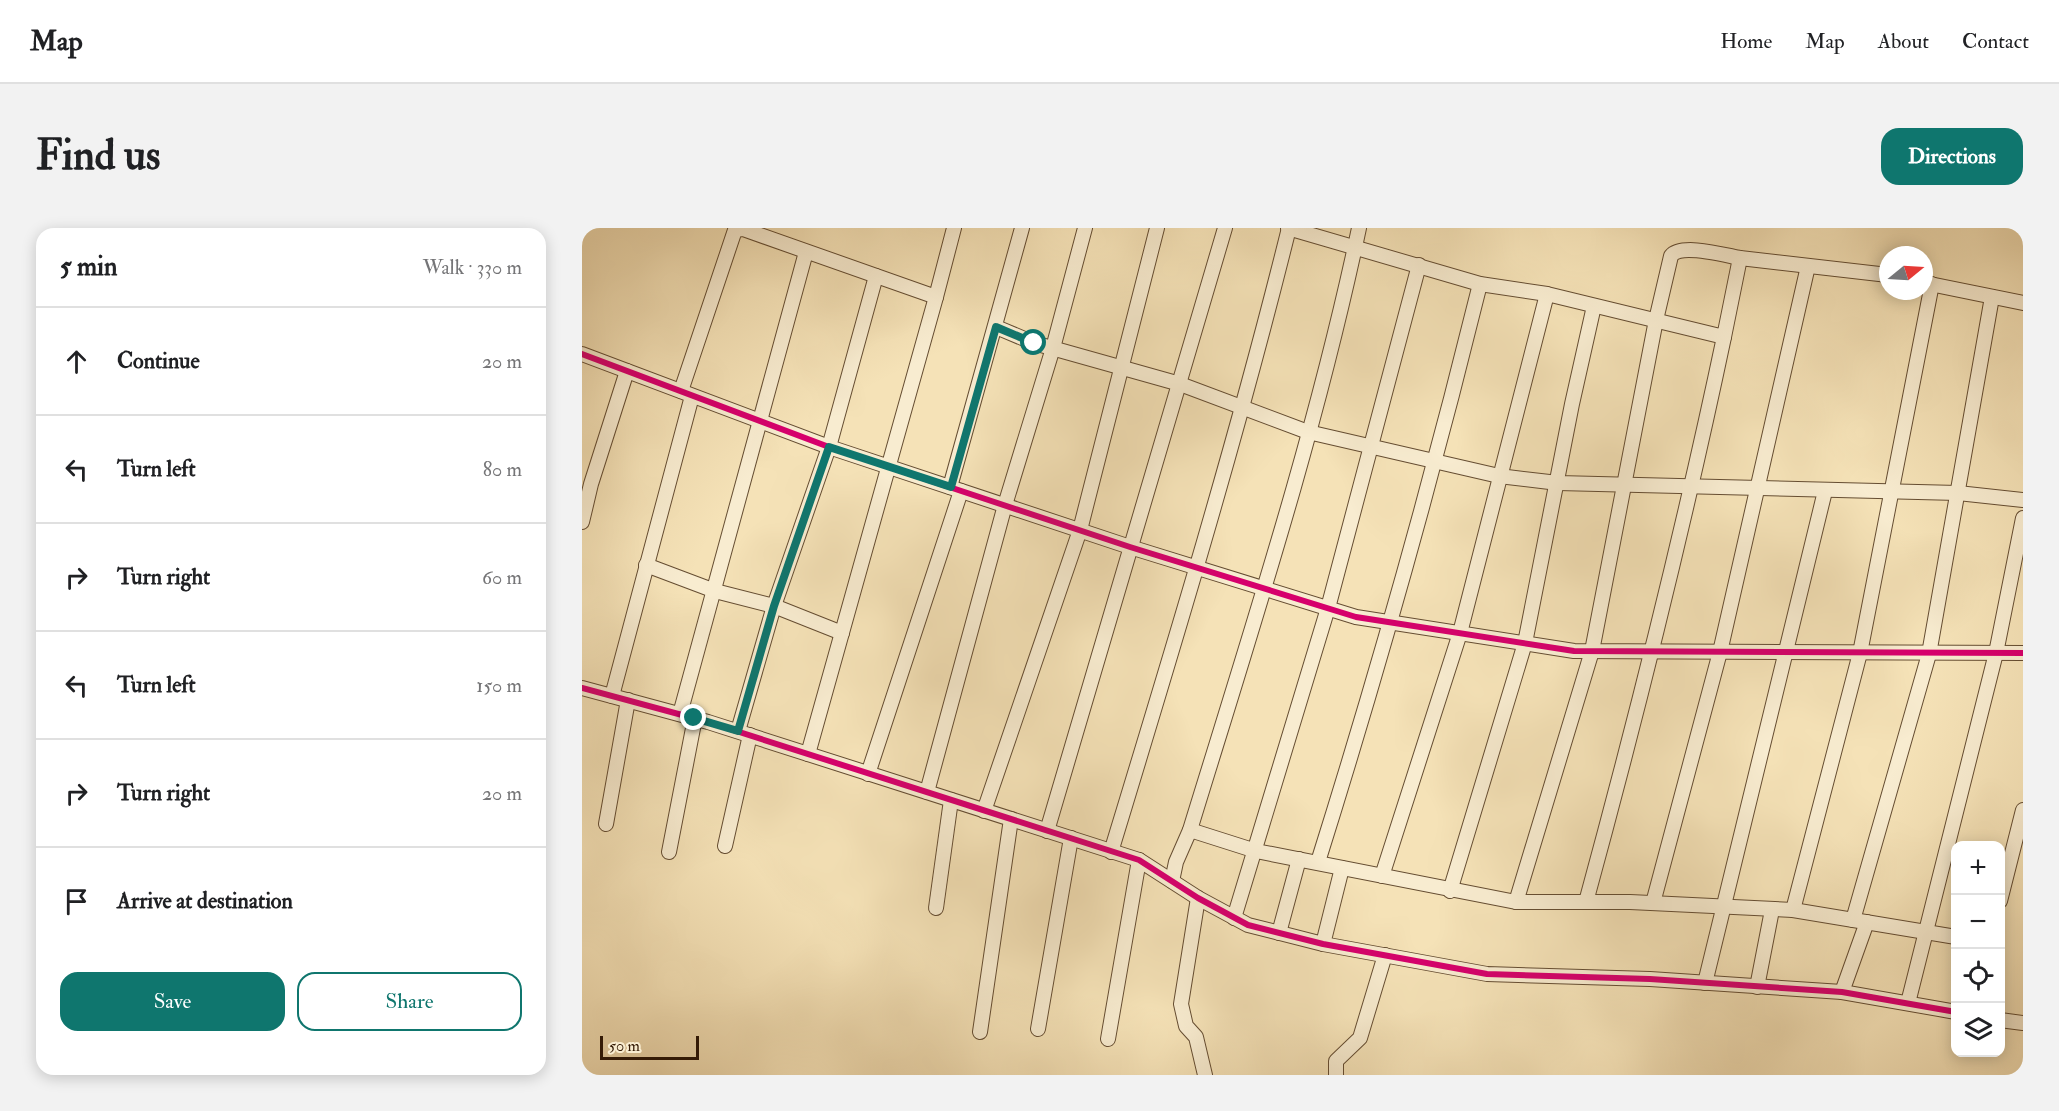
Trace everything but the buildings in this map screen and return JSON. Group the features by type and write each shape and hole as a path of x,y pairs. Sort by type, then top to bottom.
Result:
{"street":[{"path":"808,754 890,467 954,228"},
{"path":"868,774 956,489 1022,228"},
{"path":"927,792 1005,505 1053,348 1086,228"},
{"path":"984,811 1080,530 1119,366 1156,228"},
{"path":"1047,831 1225,228"},
{"path":"1112,852 1197,567 1289,228 1480,284 1547,294 1724,337"},
{"path":"1172,881 1176,862 1190,830 1264,588 1308,432 1359,228"},
{"path":"612,696 687,393 735,230 743,229 936,297"},
{"path":"1516,902 1592,651 1656,320 1671,256 1674,252 1689,250 1879,274"},
{"path":"680,714 806,252"},
{"path":"1586,902 1652,652 1692,487 1740,258"},
{"path":"1234,918 1328,608 1419,265"},
{"path":"1653,903 1720,652 1808,266"},
{"path":"725,846 744,733 774,606 829,447 876,276"},
{"path":"1318,862 1437,461 1480,284"},
{"path":"1933,284 2023,303"},
{"path":"1382,876 1460,633 1547,294"},
{"path":"1842,992 1929,654 1992,297"},
{"path":"1793,910 1860,653 1892,493 1925,300"},
{"path":"1450,891 1525,643 1572,404 1594,306"},
{"path":"996,327 1053,348 1180,384 1308,432 1499,476 1558,483 1958,493 2023,501"},
{"path":"582,354 829,447 1130,547 1356,617 1592,651 2023,653"},
{"path":"582,522 627,371"},
{"path":"1705,983 1788,653 1825,491"},
{"path":"1908,1003 1996,653 2023,518"},
{"path":"646,565 715,591 774,606 842,633"},
{"path":"582,688 744,733 1138,860 1198,898 1248,925 1323,944 1487,974 1705,983 1842,992 1951,1010"},
{"path":"606,824 628,700"},
{"path":"669,852 694,718"},
{"path":"936,908 951,800"},
{"path":"2002,895 2023,810"},
{"path":"980,1032 1011,819"},
{"path":"1190,830 1256,851 1450,891 1516,902 1653,903 1793,910 1951,936"},
{"path":"1038,1029 1071,838"},
{"path":"1279,933 1299,859"},
{"path":"1108,1039 1138,860"},
{"path":"2010,860 2023,867"},
{"path":"1323,944 1342,868"},
{"path":"1198,898 1181,1004 1186,1026 1197,1037 1205,1075"},
{"path":"1756,987 1772,910"},
{"path":"1336,1075 1336,1060 1360,1038 1385,955"},
{"path":"2005,1021 2023,1023"}],"cycle path":[{"path":"582,354 829,447 1130,547 1356,617 1574,651 2023,653"},
{"path":"582,688 708,722 1139,860 1198,898 1248,925 1323,944 1487,974 1650,979 1842,992 1951,1011"}],"route":[{"path":"694,718 738,731 774,606 829,447 951,487 996,327 1034,343"}]}
